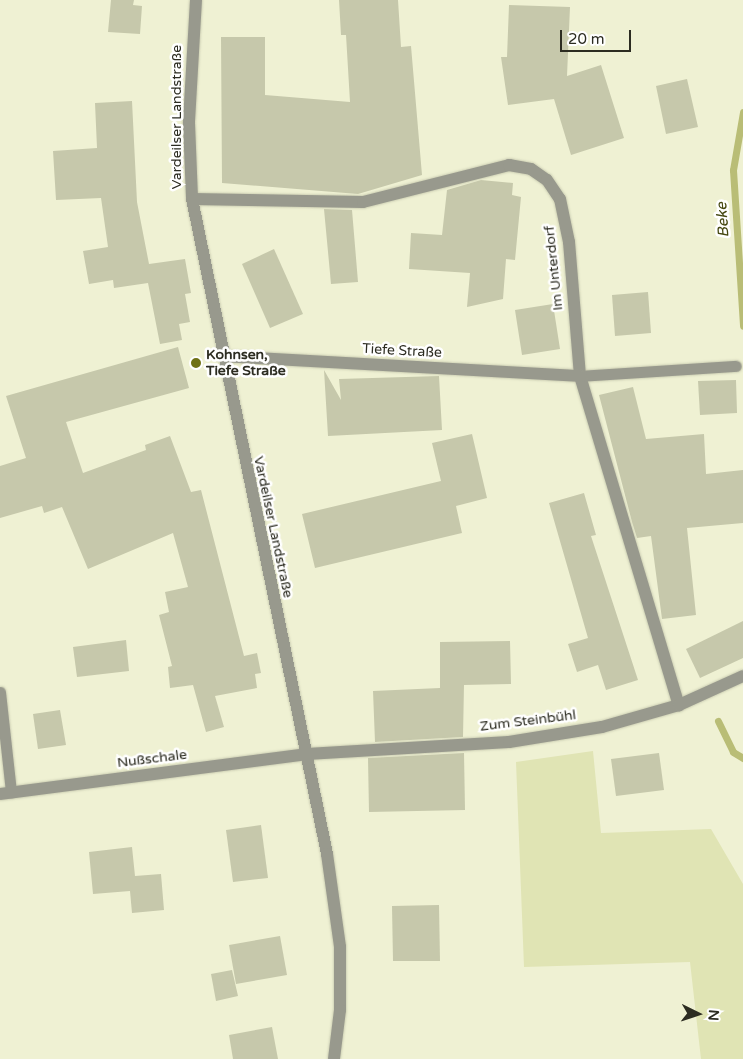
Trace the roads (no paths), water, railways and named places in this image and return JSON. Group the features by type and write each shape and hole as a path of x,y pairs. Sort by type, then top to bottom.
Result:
{"street":[{"name":"Vardeilser Landstraße","path":"196,0 189,114 192,199 222,356 307,754 340,947 340,1010 334,1059"},
{"name":"Im Unterdorf","path":"192,199 363,202 509,165 531,169 560,199 569,242 580,376 679,706"},
{"name":"Tiefe Straße","path":"222,356 580,376"},
{"name":"Zum Steinbühl","path":"307,754 509,742 602,726 679,706 743,676"},
{"name":"Nußschale","path":"5,793 307,754"}],"lane":[{"path":"580,376 736,366"},
{"path":"0,692 5,793"}],"waterway":[{"name":"Beke","path":"743,112 733,170 743,326"},
{"name":"Beke","path":"718,721 733,752 743,758"}],"place":[{"name":"Kohnsen, Tiefe Straße","path":"196,363"}]}
